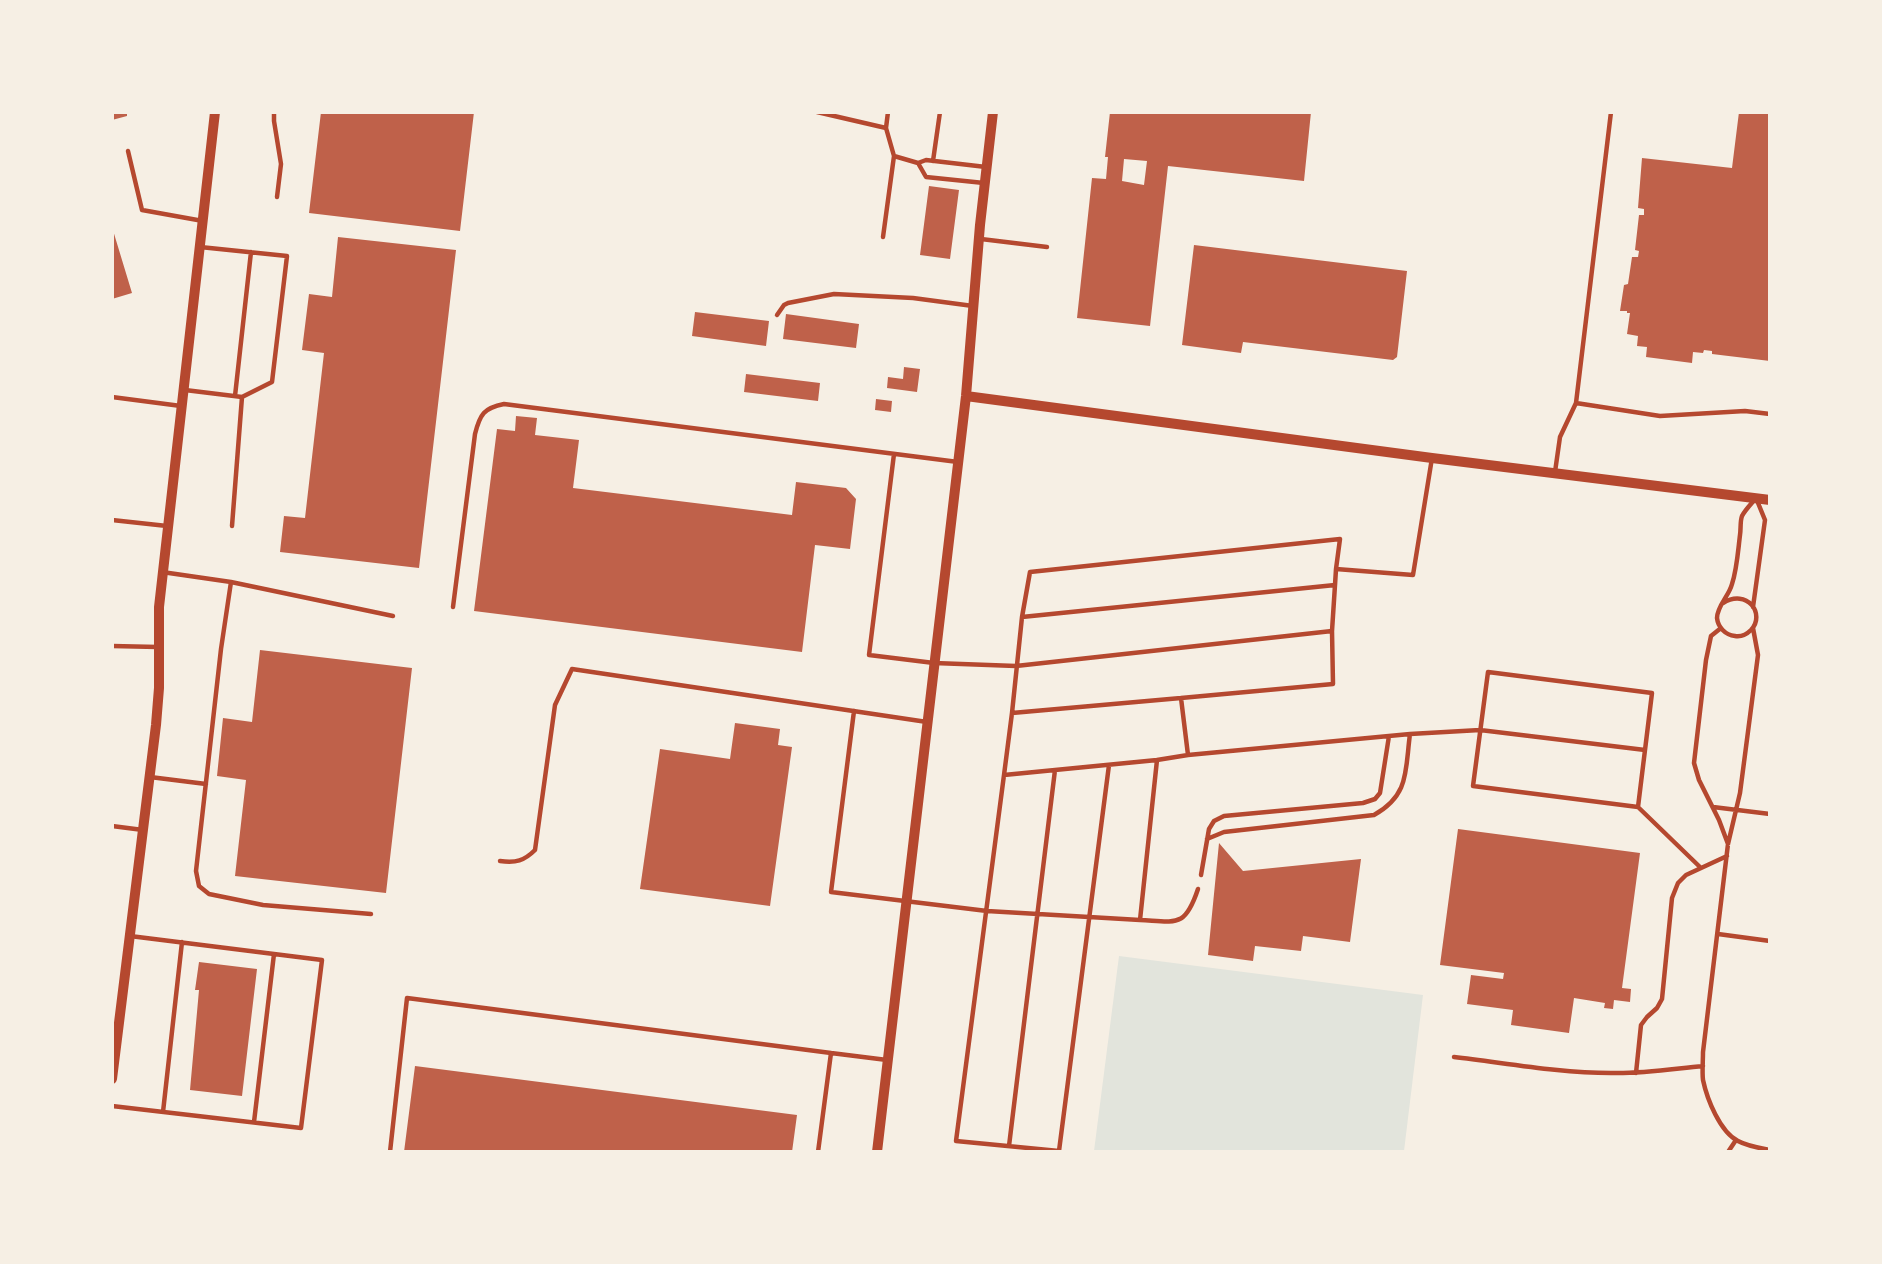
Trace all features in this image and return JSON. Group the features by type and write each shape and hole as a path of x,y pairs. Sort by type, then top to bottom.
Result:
{"street":[{"path":"112,1079 150,777 159,688 159,607 162,572 216,112"},
{"path":"877,1152 966,396 984,183 993,112"},
{"path":"966,396 1770,500"}],"lane":[{"path":"274,112 281,164 278,197"},
{"path":"817,112 886,128"},
{"path":"883,237 894,156 886,128 888,112"},
{"path":"933,160 939,112"},
{"path":"1555,473 1560,437 1576,403 1611,112"},
{"path":"128,151 142,210 203,221"},
{"path":"894,156 918,164 926,177 984,183"},
{"path":"918,164 926,160 933,160 986,167"},
{"path":"979,239 1047,247"},
{"path":"184,390 242,397 272,382 287,256 200,247"},
{"path":"235,396 251,252"},
{"path":"777,315 788,303 834,294 914,298 973,306"},
{"path":"112,397 181,406"},
{"path":"232,526 242,397"},
{"path":"1576,403 1660,416 1745,411 1770,414"},
{"path":"453,607 475,434 479,418 491,407 504,404 958,462"},
{"path":"894,454 869,655 934,663 1016,666 1332,631"},
{"path":"1336,569 1413,575 1432,458"},
{"path":"1753,628 1737,637 1727,634 1721,628 1718,614 1732,586 1742,516 1756,498 1765,520 1753,607 1756,619 1753,628 1758,655 1740,793 1728,844 1703,1052 1703,1079 1711,1105 1723,1127 1736,1140 1758,1148 1770,1149"},
{"path":"112,520 167,526"},
{"path":"1012,713 1333,684 1332,631 1340,539 1030,572 1022,617 1012,713 956,1141 1059,1151 1109,765"},
{"path":"162,572 231,582 393,616"},
{"path":"231,582 196,871 199,886 209,894 263,905 370,914"},
{"path":"1022,617 1335,585"},
{"path":"1723,603 1731,598 1741,598 1753,607"},
{"path":"1721,628 1711,636 1706,660 1694,763 1699,780 1728,844"},
{"path":"112,646 158,647"},
{"path":"500,861 516,863 527,858 535,850 555,705 572,669 927,722"},
{"path":"1638,807 1652,693 1488,672 1473,786 1638,807 1701,868"},
{"path":"1181,698 1188,754"},
{"path":"854,711 831,892 987,911 1169,921 1182,919 1191,911 1198,890"},
{"path":"1004,775 1157,760 1188,754 1480,730 1645,750"},
{"path":"1207,839 1224,832 1374,815 1391,804 1404,783 1410,734"},
{"path":"1201,875 1209,829 1214,821 1224,816 1364,803 1375,799 1380,793 1389,736"},
{"path":"1140,920 1157,760"},
{"path":"1009,1146 1055,770"},
{"path":"150,777 206,784"},
{"path":"1713,807 1770,814"},
{"path":"112,826 143,830"},
{"path":"1636,1073 1641,1025 1658,1008 1662,999 1672,898 1678,883 1686,875 1727,856"},
{"path":"1718,934 1770,941"},
{"path":"112,1106 301,1128 322,960 130,936"},
{"path":"163,1112 182,942"},
{"path":"254,1122 274,954"},
{"path":"390,1152 408,998 887,1060"},
{"path":"818,1152 831,1053"},
{"path":"1454,1057 1575,1071 1636,1073 1703,1065"},
{"path":"1728,1152 1736,1140"}],"shaded area":[{"path":"1119,956 1423,995 1404,1151 1094,1151"}],"building":[{"path":"112,112 127,112 127,116 112,120"},
{"path":"321,112 474,112 460,231 309,213"},
{"path":"1110,112 1311,112 1304,181 1168,166 1150,326 1077,318 1092,178 1106,179 1108,157 1105,157","holes":["1124,159 1147,161 1144,185 1122,181"]},
{"path":"1739,112 1770,112 1770,361 1712,354 1712,351 1704,350 1703,353 1693,352 1692,363 1646,357 1647,347 1637,346 1638,336 1627,334 1630,313 1620,311 1624,285 1628,284 1632,257 1638,257 1639,251 1635,250 1639,215 1644,215 1644,209 1638,208 1642,158 1732,168"},
{"path":"929,186 959,190 950,259 920,255"},
{"path":"112,227 132,293 112,299"},
{"path":"338,237 456,250 419,568 280,552 284,516 305,518 324,353 302,350 309,294 332,297"},
{"path":"1194,245 1407,271 1397,357 1393,360 1243,342 1241,353 1182,345"},
{"path":"695,312 769,321 766,346 692,336"},
{"path":"786,314 859,324 856,348 783,339"},
{"path":"904,367 920,369 917,392 887,388 888,377 903,379"},
{"path":"746,374 820,383 818,401 744,392"},
{"path":"876,399 892,401 891,412 875,410"},
{"path":"516,416 537,418 535,435 579,440 573,488 792,515 796,482 846,488 856,499 850,549 815,545 802,652 474,611 497,429 515,431"},
{"path":"260,650 412,668 386,893 235,876 246,780 217,776 223,718 252,722"},
{"path":"735,723 780,729 778,745 792,747 770,906 640,889 660,749 730,759"},
{"path":"1458,829 1640,853 1622,988 1631,989 1630,1002 1614,1000 1613,1009 1604,1008 1605,1003 1574,998 1569,1033 1511,1025 1513,1010 1467,1004 1471,975 1503,979 1504,973 1440,965"},
{"path":"1219,843 1243,871 1361,859 1350,942 1303,936 1301,951 1255,946 1253,961 1208,955"},
{"path":"199,962 257,969 242,1096 190,1090 199,990 195,990"},
{"path":"415,1066 797,1115 792,1152 404,1152"}]}
